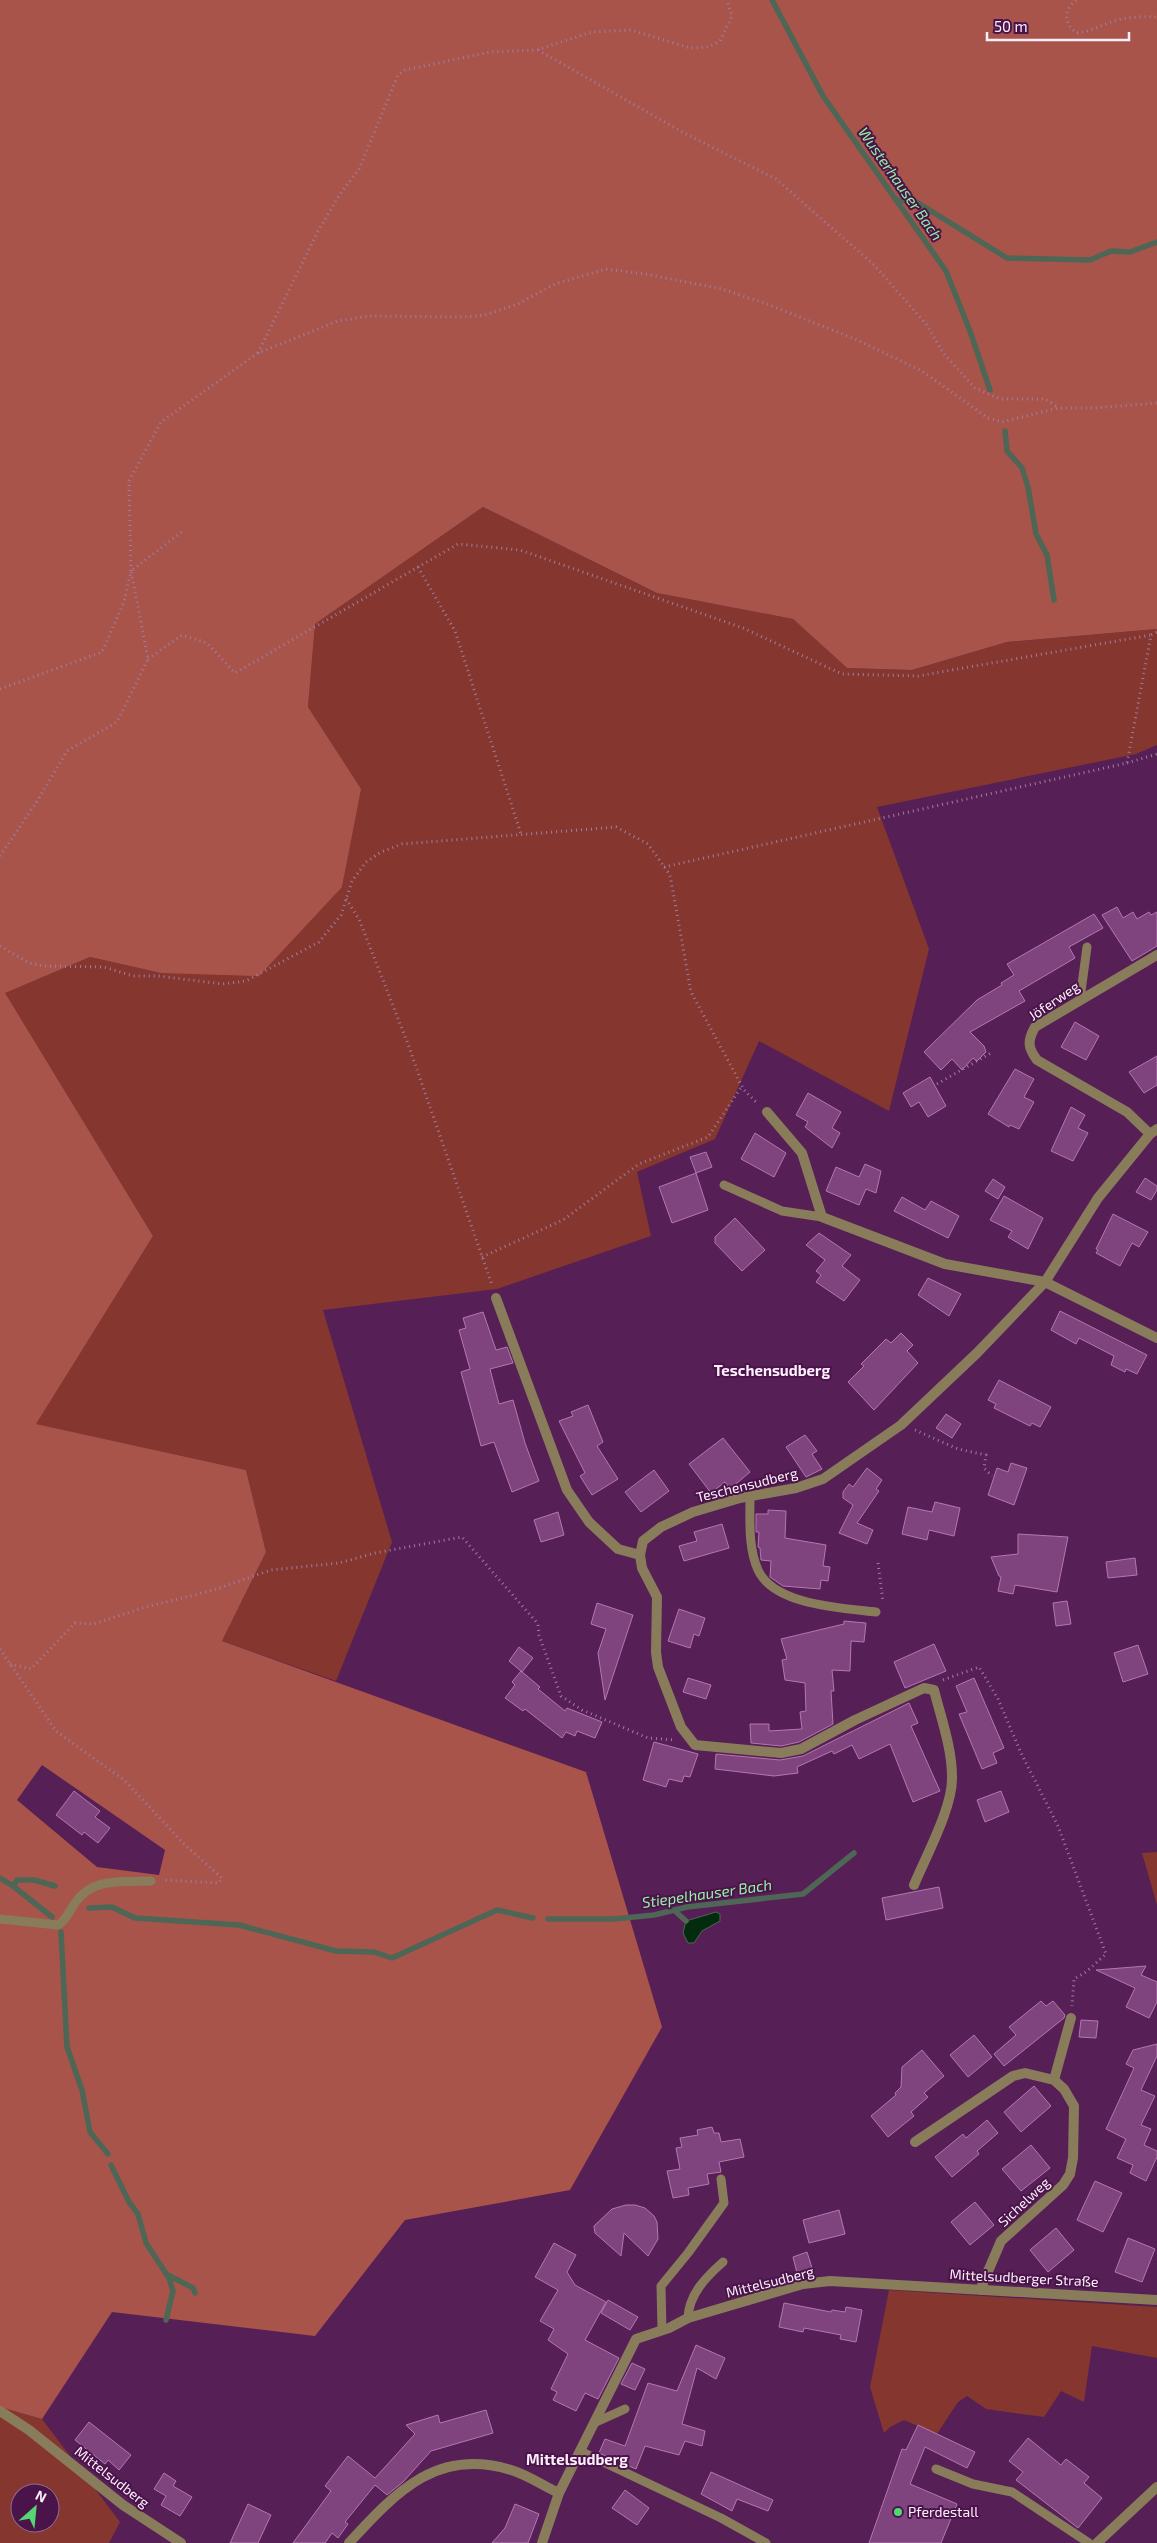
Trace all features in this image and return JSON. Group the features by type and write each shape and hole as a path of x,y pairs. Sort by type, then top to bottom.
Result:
{"street":[{"name":"Jöferweg","path":"1045,1282 1098,1198 1154,1132 1127,1112 1037,1060 1029,1050 1029,1041 1035,1027 1157,954"},
{"path":"767,1112 802,1153 822,1217 945,1264 1045,1282 1157,1338"},
{"name":"Teschensudberg","path":"640,1555 643,1541 661,1527 693,1512 750,1497 796,1488 823,1479 901,1425 977,1354 1045,1282"},
{"path":"496,1298 567,1490 589,1522 618,1549 640,1555 642,1568 657,1597 656,1652 658,1667 681,1728 695,1745 781,1753 800,1749 855,1720 924,1688 934,1690 947,1742 952,1777 950,1799 914,1885"},
{"path":"915,2142 1013,2076 1025,2073 1054,2080 1071,2018"},
{"name":"Sichelweg","path":"980,2290 1001,2241 1048,2201 1070,2174 1073,2158 1074,2106 1064,2090 1054,2080"},
{"name":"Mittelsudberg","path":"542,2543 559,2493 636,2339 688,2318 803,2284 830,2281 889,2284"},
{"name":"Mittelsudberger Straße","path":"889,2284 1157,2300"},
{"name":"Mittelsudberg","path":"0,2411 29,2430 123,2505 181,2543"},
{"path":"348,2543 382,2507 430,2472 447,2466 464,2463 493,2465 516,2472 559,2493"},
{"path":"1096,2543 1157,2487"}],"lane":[{"path":"1080,1000 1087,946"},
{"path":"724,1185 782,1211 822,1217"},
{"path":"750,1497 752,1551 757,1569 767,1584 786,1596 876,1612"},
{"path":"0,1919 58,1925 64,1920 81,1894 97,1883 151,1881"},
{"path":"662,2330 661,2286 688,2253 724,2203 721,2179"},
{"path":"688,2318 688,2306 699,2286 723,2262"},
{"path":"594,2423 625,2409"},
{"path":"580,2451 721,2518 766,2543"},
{"path":"936,2469 973,2484 1012,2492 1089,2543"}],"path":[{"path":"258,353 317,233 340,194 359,169 398,76 405,70 415,66 490,52 537,50 592,32 631,30 690,48 708,47 720,41 732,16 727,0"},
{"path":"1076,0 1070,5 1065,16 1068,26 1076,33 1087,32 1115,21 1142,16 1157,17"},
{"path":"537,50 684,133 776,178 874,265 926,324 944,354 975,388 1000,399 1045,399 1058,408"},
{"path":"148,659 131,571 129,481 161,422 258,353 338,321 369,316 464,317 485,315 518,304 556,284 606,269 645,274 722,289 767,304 855,340 922,371 988,418 1002,422 1058,408 1157,403"},
{"path":"0,689 102,652 124,602 131,571 183,531"},
{"path":"0,856 67,751 117,722 148,659 182,635 206,643 235,673 458,544 520,550 743,628 842,674 918,676 1151,635 1157,632"},
{"path":"418,567 455,631 521,834"},
{"path":"1126,763 1151,635"},
{"path":"664,867 1126,763 1157,754"},
{"path":"0,946 29,963 43,966 104,967 133,976 158,976 223,984 246,981 319,942 341,915 352,881 366,862 381,852 402,844 616,827 648,844 670,875 691,992 742,1086 767,1112"},
{"path":"346,899 359,918 408,1044 496,1298"},
{"path":"937,1084 991,1053"},
{"path":"482,1257 563,1220 639,1164 708,1138 742,1086"},
{"path":"901,1425 958,1449 986,1455 984,1468 992,1476"},
{"path":"10,1664 31,1670 75,1623 94,1624 142,1608 214,1590 271,1570 339,1563 375,1553 462,1537 538,1624 539,1635 561,1696 582,1710 648,1738 695,1745"},
{"path":"876,1612 883,1606 878,1563"},
{"path":"0,1649 56,1731 124,1780 185,1845 222,1878 219,1883 172,1880 151,1881"},
{"path":"924,1688 979,1667 998,1699 1020,1754 1058,1826 1106,1954 1086,1972 1074,1978 1071,2018"}],"shaded area":[{"path":"0,0 1157,0 1157,629 1007,642 912,670 847,668 793,619 657,593 483,507 315,624 308,707 361,789 342,887 259,976 161,973 90,957 5,993 153,1236 36,1424 246,1470 266,1552 222,1641 586,1772 662,2027 570,2190 405,2220 315,2336 112,2312 42,2419 0,2407","holes":["42,1765 165,1850 159,1875 97,1867 17,1800"]},
{"path":"483,507 657,593 793,619 847,668 912,670 1007,642 1157,629 1157,745 1136,754 877,807 929,949 889,1111 759,1041 715,1139 637,1172 651,1236 497,1289 323,1310 392,1542 336,1681 222,1641 266,1552 246,1470 35,1424 153,1236 4,993 90,957 161,973 342,887 360,789 308,707 315,624"},
{"path":"1157,1852 1157,1905 1142,1853"},
{"path":"716,1912 720,1914 720,1921 702,1931 694,1943 688,1943 683,1933 686,1921"},
{"path":"889,2290 1157,2307 1157,2358 1092,2346 1084,2402 1061,2391 1044,2417 986,2409 967,2396 958,2402 937,2434 904,2420 890,2427 884,2433 870,2387"},
{"path":"0,2407 42,2419 120,2522 109,2543 0,2543"}],"building":[{"path":"1117,907 1123,918 1133,912 1137,919 1149,912 1151,915 1157,912 1157,946 1132,961 1102,915"},
{"path":"1094,914 1103,928 1069,947 1075,958 1019,991 1025,1001 970,1032 984,1046 986,1052 977,1061 973,1058 962,1070 952,1059 941,1070 924,1052 977,1000 1002,985 1001,983 1014,975 1007,964"},
{"path":"1075,1022 1099,1036 1086,1060 1061,1047"},
{"path":"1157,1056 1157,1085 1144,1093 1129,1072"},
{"path":"1015,1069 1034,1079 1024,1097 1034,1102 1019,1129 1010,1125 1009,1127 988,1114"},
{"path":"930,1077 946,1106 928,1117 919,1102 911,1107 903,1093"},
{"path":"808,1093 841,1112 832,1128 840,1133 832,1148 805,1127 808,1122 796,1115"},
{"path":"1071,1107 1085,1115 1078,1128 1088,1133 1073,1161 1051,1151"},
{"path":"755,1133 786,1153 774,1177 741,1159"},
{"path":"706,1152 712,1167 696,1173 690,1157"},
{"path":"865,1164 881,1171 876,1193 866,1189 859,1205 826,1191 836,1167 859,1177"},
{"path":"696,1173 708,1210 672,1223 659,1187"},
{"path":"1145,1178 1157,1186 1157,1190 1151,1200 1136,1192"},
{"path":"993,1179 1005,1187 998,1199 985,1191"},
{"path":"1004,1196 1043,1218 1028,1249 1008,1237 1012,1231 990,1220"},
{"path":"902,1197 925,1210 931,1201 959,1216 948,1238 894,1211"},
{"path":"1113,1214 1148,1232 1139,1247 1132,1243 1120,1266 1096,1253 1098,1250 1096,1249"},
{"path":"735,1218 765,1250 742,1271 715,1243 715,1237"},
{"path":"819,1233 851,1255 842,1266 860,1280 844,1301 816,1282 821,1275 816,1271 825,1260 806,1245"},
{"path":"928,1278 961,1294 949,1316 918,1295"},
{"path":"1060,1311 1147,1355 1137,1374 1126,1369 1125,1372 1111,1365 1114,1356 1079,1338 1076,1344 1051,1330"},
{"path":"483,1312 496,1350 507,1347 513,1363 490,1369 499,1404 513,1400 525,1443 539,1481 512,1492 494,1442 481,1446 461,1372 470,1369 459,1330 466,1328 463,1318"},
{"path":"901,1333 913,1345 907,1351 918,1363 874,1410 848,1382 864,1366 861,1364 886,1339 891,1343"},
{"path":"999,1380 1051,1407 1040,1427 1032,1423 1030,1426 994,1408 996,1404 988,1400"},
{"path":"588,1405 603,1442 597,1446 618,1479 592,1495 580,1476 585,1473 559,1421 573,1416 571,1412"},
{"path":"946,1414 961,1424 952,1438 936,1428"},
{"path":"805,1435 817,1451 812,1454 822,1469 806,1477 786,1447"},
{"path":"723,1438 750,1472 730,1489 725,1482 711,1493 689,1464"},
{"path":"1011,1463 1027,1468 1014,1505 988,1495 997,1468 1008,1472"},
{"path":"867,1468 882,1480 876,1489 879,1491 857,1523 873,1530 867,1544 839,1533 853,1505 843,1498 843,1492 849,1484 853,1487"},
{"path":"654,1470 669,1491 641,1512 625,1492"},
{"path":"935,1502 960,1508 954,1536 929,1530 927,1540 902,1534 908,1507 932,1512"},
{"path":"768,1510 786,1511 785,1538 826,1545 823,1566 830,1567 828,1581 821,1580 820,1589 783,1586 770,1577 771,1561 761,1560 760,1548 758,1547 759,1532 756,1532 756,1514 768,1514"},
{"path":"558,1512 564,1535 541,1542 534,1520"},
{"path":"722,1524 729,1548 684,1561 679,1546 697,1541 694,1532"},
{"path":"1018,1534 1068,1537 1057,1592 1015,1585 1013,1594 998,1591 1001,1577 991,1557 1018,1554"},
{"path":"1135,1558 1137,1575 1108,1578 1106,1562"},
{"path":"1067,1601 1071,1624 1056,1626 1053,1603"},
{"path":"597,1603 633,1615 605,1700 598,1653 606,1629 591,1624"},
{"path":"679,1609 705,1618 699,1636 694,1634 690,1648 668,1641"},
{"path":"844,1621 866,1623 864,1642 851,1641 850,1671 832,1670 834,1691 831,1691 833,1724 799,1742 781,1746 751,1743 750,1724 769,1724 769,1731 802,1729 800,1712 806,1711 805,1683 785,1680 782,1660 787,1659 781,1639 844,1624"},
{"path":"934,1644 946,1671 905,1688 894,1662"},
{"path":"1138,1645 1148,1674 1123,1682 1114,1653"},
{"path":"519,1647 533,1658 522,1672 509,1661"},
{"path":"521,1671 540,1687 538,1689 565,1711 567,1708 602,1722 595,1738 577,1731 575,1736 566,1732 562,1738 525,1709 523,1711 505,1698 515,1685 512,1682"},
{"path":"688,1678 711,1685 706,1699 683,1692"},
{"path":"974,1678 1004,1748 993,1753 997,1763 982,1769 959,1714 967,1712 956,1686"},
{"path":"909,1703 918,1723 911,1726 940,1791 913,1802 890,1744 859,1759 852,1745 834,1754 832,1751 797,1767 798,1773 774,1776 715,1769 716,1754 780,1760 803,1756"},
{"path":"654,1742 698,1754 690,1777 684,1776 682,1782 669,1779 666,1787 643,1780"},
{"path":"74,1791 100,1811 95,1817 110,1828 98,1843 84,1832 82,1835 56,1815"},
{"path":"1001,1791 1009,1812 985,1822 977,1800"},
{"path":"939,1887 943,1908 886,1920 882,1898"},
{"path":"1146,1966 1141,1975 1157,1982 1157,2002 1149,2018 1126,2007 1135,1988 1096,1970"},
{"path":"1041,2001 1046,2006 1053,2001 1065,2015 1064,2018 1004,2066 994,2054 1016,2035 1009,2027"},
{"path":"1081,2020 1098,2021 1096,2038 1079,2037"},
{"path":"974,2035 992,2057 968,2077 950,2055"},
{"path":"1157,2044 1157,2056 1141,2090 1155,2096 1141,2125 1151,2129 1144,2145 1157,2151 1157,2157 1146,2181 1130,2173 1133,2165 1117,2158 1126,2139 1106,2129 1134,2068 1126,2064 1133,2050"},
{"path":"922,2050 944,2076 924,2093 928,2097 911,2112 914,2116 888,2137 871,2116 896,2095 895,2093 901,2087 902,2067"},
{"path":"1034,2086 1051,2106 1021,2132 1004,2112"},
{"path":"987,2120 998,2133 977,2151 979,2154 952,2177 935,2157 963,2134 966,2138"},
{"path":"712,2127 714,2133 719,2133 721,2142 740,2139 744,2157 719,2162 721,2172 707,2174 709,2184 688,2188 689,2195 673,2198 667,2171 680,2169 676,2148 682,2147 680,2138 698,2135 697,2130"},
{"path":"1031,2145 1050,2168 1021,2191 1002,2169"},
{"path":"1095,2181 1122,2193 1103,2232 1077,2220"},
{"path":"975,2202 994,2225 970,2245 951,2222"},
{"path":"626,2205 645,2208 654,2216 657,2222 658,2239 648,2256 624,2233 621,2256 595,2233 594,2226 612,2209"},
{"path":"839,2210 845,2234 809,2243 803,2220"},
{"path":"1056,2228 1074,2250 1048,2272 1030,2250"},
{"path":"1128,2238 1155,2249 1142,2282 1115,2272"},
{"path":"554,2243 576,2255 567,2272 575,2285 606,2302 585,2340 619,2358 598,2399 585,2393 576,2411 553,2400 557,2392 551,2389 568,2354 548,2340 554,2329 540,2321 558,2290 535,2277"},
{"path":"807,2252 812,2268 797,2273 793,2257"},
{"path":"608,2300 638,2317 630,2330 601,2313"},
{"path":"784,2303 831,2312 832,2310 845,2312 846,2307 862,2310 856,2342 840,2339 841,2335 804,2328 803,2332 779,2327"},
{"path":"696,2345 725,2358 716,2379 697,2368 682,2424 705,2431 702,2446 685,2441 679,2455 645,2446 636,2469 599,2453 605,2439 625,2446 648,2383 677,2391"},
{"path":"632,2363 645,2369 635,2390 621,2384"},
{"path":"486,2410 493,2433 431,2451 403,2482 387,2495 375,2485 345,2522 348,2524 338,2538 332,2533 325,2543 293,2543 331,2491 325,2486 348,2456 375,2478 415,2434 406,2425 438,2415 440,2423"},
{"path":"89,2422 131,2455 119,2470 108,2460 105,2464 75,2440"},
{"path":"918,2425 975,2452 967,2468 925,2447 910,2484 957,2504 941,2543 869,2543 902,2449 906,2450"},
{"path":"1028,2438 1061,2465 1066,2459 1089,2477 1084,2483 1102,2498 1078,2528 1016,2480 1023,2472 1009,2461"},
{"path":"711,2472 773,2500 768,2511 737,2499 732,2511 701,2494"},
{"path":"164,2473 176,2481 173,2486 192,2497 180,2516 161,2505 166,2496 154,2489"},
{"path":"625,2490 649,2508 637,2525 612,2508"},
{"path":"248,2504 271,2515 258,2543 230,2543"},
{"path":"515,2504 539,2514 528,2543 492,2543 505,2528"}],"waterway":[{"name":"Wusterhauser Bach","path":"772,0 823,96 946,271 970,331 990,390"},
{"path":"897,200 915,201 1007,258 1090,260 1111,251 1130,252 1157,242"},
{"name":"Wusterhauser Bach","path":"1005,431 1007,451 1022,468 1028,487 1036,534 1047,555 1054,600"},
{"name":"Stiepelhauser Bach","path":"548,1919 614,1919 654,1915 687,1907 803,1894 854,1853"},
{"name":"Stiepelhauser Bach","path":"0,1878 13,1886 17,1880 34,1880 55,1886"},
{"path":"13,1886 52,1917"},
{"name":"Stiepelhauser Bach","path":"89,1908 112,1907 135,1918 239,1925 336,1951 374,1952 392,1958 497,1910 533,1918"},
{"path":"675,1911 686,1921"},
{"path":"61,1932 67,2047 82,2090 90,2132 108,2154"},
{"path":"111,2165 129,2202 138,2214 146,2243 169,2278 173,2291 166,2320"},
{"path":"166,2274 193,2288 195,2293"}],"place":[{"name":"Pferdestall","path":"898,2512"}],"district":[{"name":"Teschensudberg","path":"772,1371"},
{"name":"Mittelsudberg","path":"577,2460"}]}
